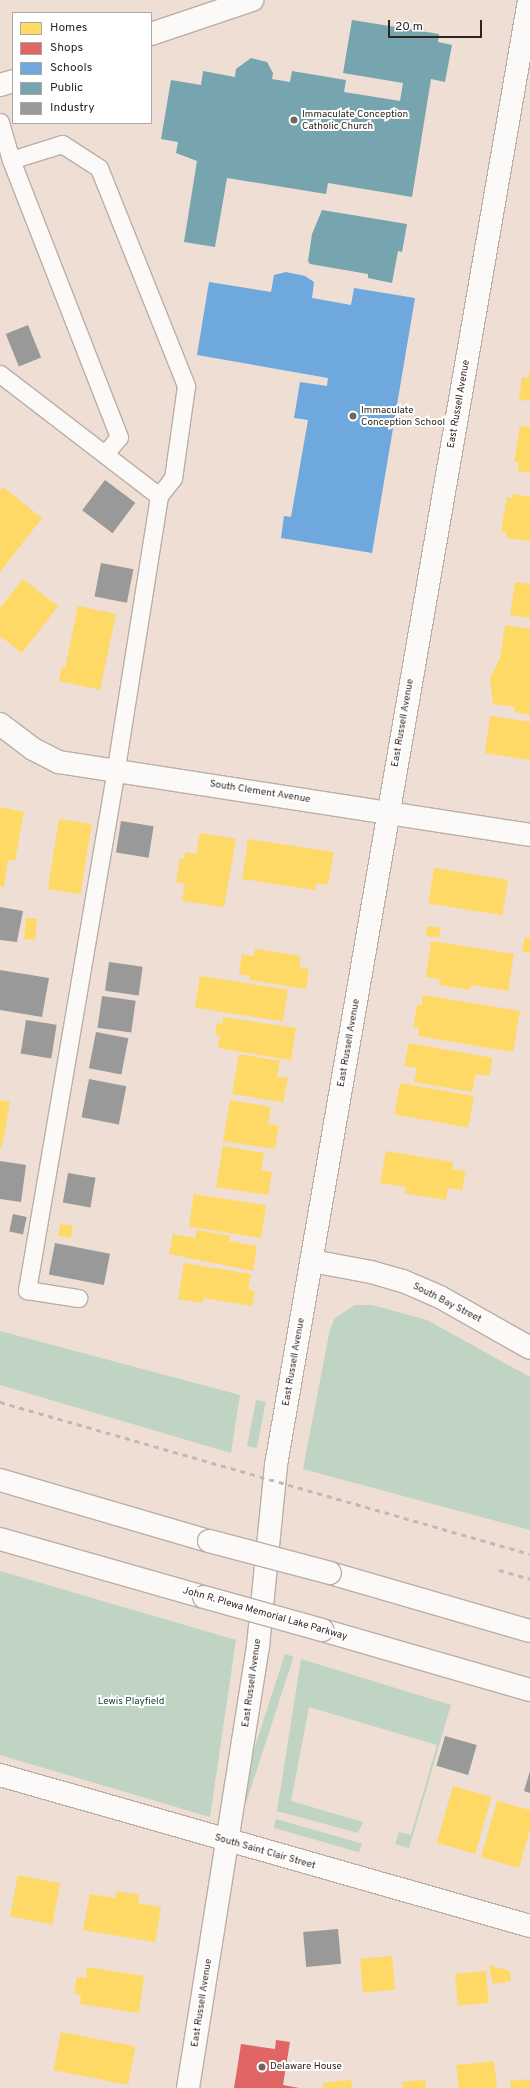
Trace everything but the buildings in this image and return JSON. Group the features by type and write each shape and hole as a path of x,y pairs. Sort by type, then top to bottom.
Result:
{"main road":[{"path":"152,34 252,0"},
{"name":"East Russell Avenue","path":"188,2088 258,1646 276,1465 529,0"},
{"path":"0,85 12,81"},
{"name":"South Clement Avenue","path":"0,724 33,749 59,762 530,835"},
{"name":"South Bay Street","path":"312,1261 358,1269 403,1282 440,1297 530,1348"},
{"path":"0,1480 209,1541 330,1573 530,1631"},
{"name":"John R. Plewa Memorial Lake Parkway","path":"0,1539 530,1690"},
{"name":"South Saint Clair Street","path":"0,1775 228,1842 530,1926"}],"lane":[{"path":"0,122 11,160 119,437 105,454"},
{"path":"11,160 62,144 99,168 186,386 173,478 159,496 116,770 27,1290 78,1298"},
{"path":"0,374 159,496"}],"green space":[{"path":"355,1305 372,1305 427,1320 530,1377 530,1530 303,1469 330,1329 335,1318"},
{"path":"0,1331 240,1395 231,1453 0,1385"},
{"path":"256,1400 266,1402 257,1448 247,1446"},
{"name":"Lewis Playfield","path":"0,1571 236,1640 210,1817 0,1755"},
{"path":"285,1654 294,1657 246,1803 237,1800"},
{"path":"301,1659 451,1705 409,1848 395,1844 399,1832 411,1835 437,1745 309,1707 291,1801 363,1822 358,1833 277,1811"},
{"path":"276,1819 362,1844 359,1852 274,1828"}],"railway":[{"path":"0,1402 530,1554"},
{"path":"499,1570 530,1579"}],"place":[{"name":"Immaculate Conception Catholic Church","path":"294,120"},
{"name":"Immaculate Conception School","path":"353,416"},
{"name":"Delaware House","path":"262,2067"}]}
